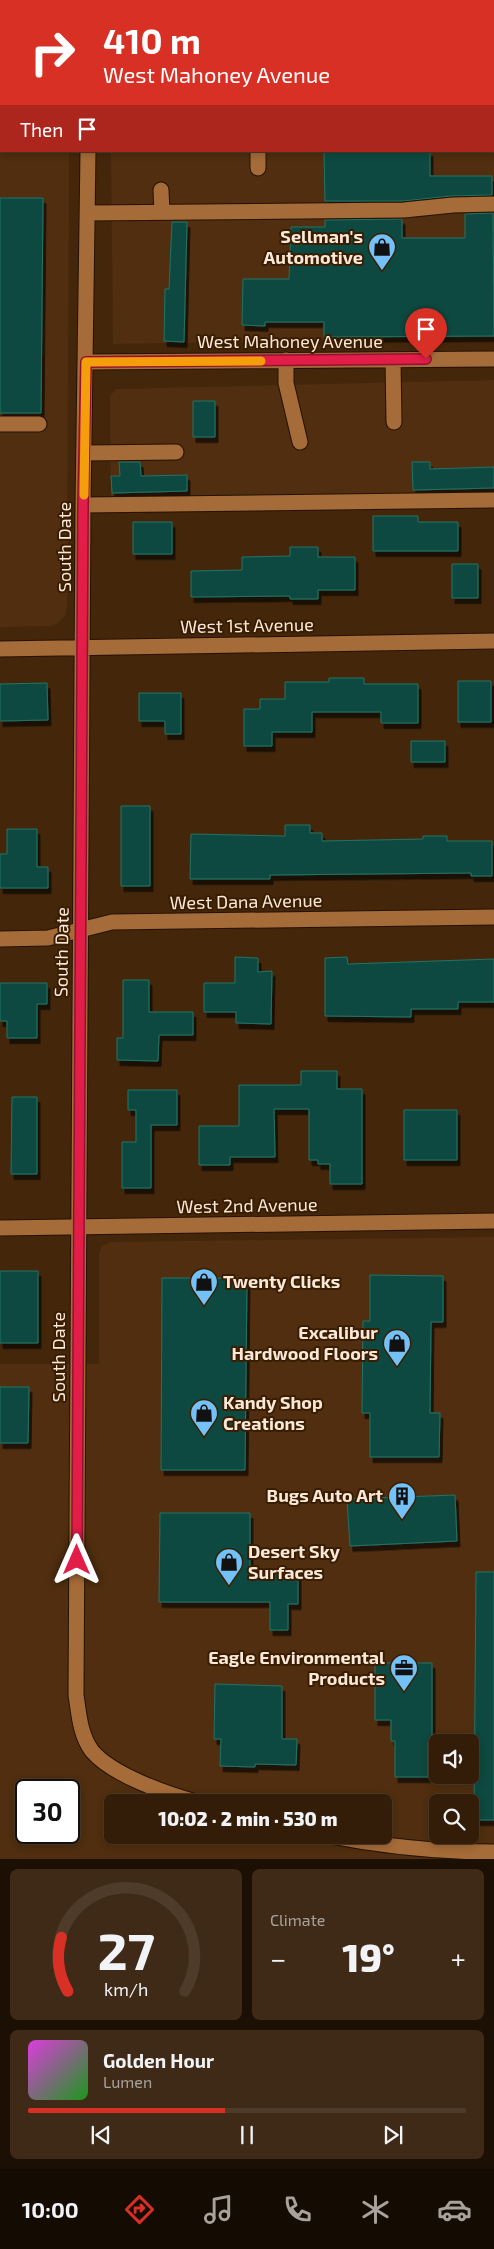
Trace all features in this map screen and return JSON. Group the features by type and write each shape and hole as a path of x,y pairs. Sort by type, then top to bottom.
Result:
{"street":[{"name":"South Date","path":"88,152 83,505 76,1695 81,1728 92,1751 127,1776 169,1794"},
{"path":"258,152 258,168"},
{"path":"161,190 162,212"},
{"path":"88,213 404,210 453,205 494,204"},
{"name":"West Mahoney Avenue","path":"86,362 494,359"},
{"path":"286,360 286,383 300,442"},
{"path":"393,360 394,422"},
{"path":"0,424 39,424"},
{"path":"85,453 176,452"},
{"path":"83,505 494,500"},
{"name":"West 1st Avenue","path":"0,649 494,641"},
{"name":"West Dana Avenue","path":"0,939 48,938 112,922 494,917"},
{"name":"West 2nd Avenue","path":"0,1228 494,1222"},
{"path":"368,1844 442,1852 494,1852"}],"shaded area":[{"path":"0,152 69,152 67,607 65,616 58,623 51,626 0,627"},
{"path":"111,152 494,152 494,338 113,344"},
{"path":"494,380 494,494 111,498 110,396 116,389"},
{"path":"494,1237 494,1859 0,1859 0,1364 99,1364 99,1253 103,1245 111,1242"}],"building":[{"path":"324,152 430,152 430,176 492,176 492,195 452,196 403,201 325,201"},
{"path":"0,198 43,198 41,413 0,413"},
{"path":"493,213 494,336 324,337 324,322 265,322 265,326 242,325 243,279 289,279 291,227 325,227 325,220 402,219 402,238 465,238 465,214"},
{"path":"172,222 187,222 184,342 164,341 165,289 169,289"},
{"path":"193,401 215,401 215,437 193,437"},
{"path":"119,462 140,462 141,476 187,475 187,491 112,493 111,476 120,476"},
{"path":"412,462 430,462 430,469 494,467 494,488 413,490"},
{"path":"373,516 418,516 418,522 458,522 458,551 373,551"},
{"path":"133,522 172,522 172,554 133,554"},
{"path":"290,547 318,547 318,557 355,557 355,590 318,590 318,599 290,599 290,596 191,597 191,571 242,570 242,557 290,556"},
{"path":"452,564 478,564 478,598 452,598"},
{"path":"329,678 364,678 364,684 418,684 418,723 381,723 381,712 312,712 312,732 272,732 272,746 244,746 244,709 260,709 260,699 285,699 285,682 329,682"},
{"path":"458,681 491,681 491,722 458,722"},
{"path":"47,683 48,720 0,721 0,684"},
{"path":"139,693 181,693 181,734 165,734 165,721 139,721"},
{"path":"411,741 445,741 445,762 411,762"},
{"path":"121,806 150,806 150,886 121,886"},
{"path":"285,825 310,825 310,833 322,833 322,841 423,839 423,836 447,836 447,841 492,841 492,876 471,876 471,873 270,875 270,879 190,879 191,834 285,836"},
{"path":"7,829 37,829 37,867 48,867 48,888 0,888 0,854 7,854"},
{"path":"235,957 258,958 258,972 272,971 271,1024 236,1023 236,1012 204,1012 204,983 235,983"},
{"path":"347,957 348,964 494,959 494,1002 458,1002 458,1009 411,1009 411,1017 325,1016 325,958"},
{"path":"123,980 149,980 149,1012 193,1012 193,1035 159,1035 158,1061 117,1060 117,1038 123,1038"},
{"path":"0,983 47,983 47,1004 37,1004 37,1038 7,1038 7,1021 0,1021"},
{"path":"301,1071 337,1071 337,1089 362,1089 362,1184 330,1184 330,1164 318,1164 318,1160 309,1160 309,1109 274,1109 275,1157 230,1157 230,1165 199,1165 199,1126 239,1126 239,1085 301,1085"},
{"path":"128,1090 177,1090 177,1125 151,1125 151,1188 122,1188 122,1142 136,1142 136,1110 128,1110"},
{"path":"12,1097 37,1097 37,1174 11,1174"},
{"path":"404,1110 457,1110 457,1160 404,1160"},
{"path":"0,1271 38,1271 38,1343 0,1343"},
{"name":"Excalibur Hardwood Floors","path":"370,1275 443,1276 443,1322 431,1322 430,1413 440,1413 439,1457 370,1457 370,1413 362,1413 363,1321 370,1321"},
{"path":"162,1278 247,1278 245,1470 161,1470"},
{"path":"0,1387 29,1387 28,1443 0,1443"},
{"name":"Bugs Auto Art","path":"455,1495 457,1541 350,1546 347,1499"},
{"name":"Desert Sky Surfaces","path":"160,1513 250,1513 250,1570 298,1570 298,1604 288,1604 288,1630 270,1630 270,1602 159,1602"},
{"path":"476,1572 494,1572 494,1820 479,1820 479,1794 474,1794 474,1784 479,1784 479,1734 475,1734"},
{"name":"Eagle Environmental Products","path":"375,1663 432,1663 432,1734 429,1734 428,1743 428,1777 395,1777 395,1741 391,1741 391,1720 375,1720"},
{"path":"215,1684 282,1686 282,1739 297,1739 296,1765 255,1764 255,1767 220,1766 221,1739 214,1739"}],"slow traffic":[{"path":"84,495 86,362 261,361"}],"place":[{"name":"Sellman's Automotive","path":"382,271"},
{"name":"Twenty Clicks","path":"204,1306"},
{"name":"Excalibur Hardwood Floors","path":"397,1367"},
{"name":"Kandy Shop Creations","path":"204,1437"},
{"name":"Bugs Auto Art","path":"402,1520"},
{"name":"Desert Sky Surfaces","path":"229,1586"},
{"name":"Eagle Environmental Products","path":"404,1692"}],"route":[{"path":"77,1560 83,505 86,362 426,359"}]}
